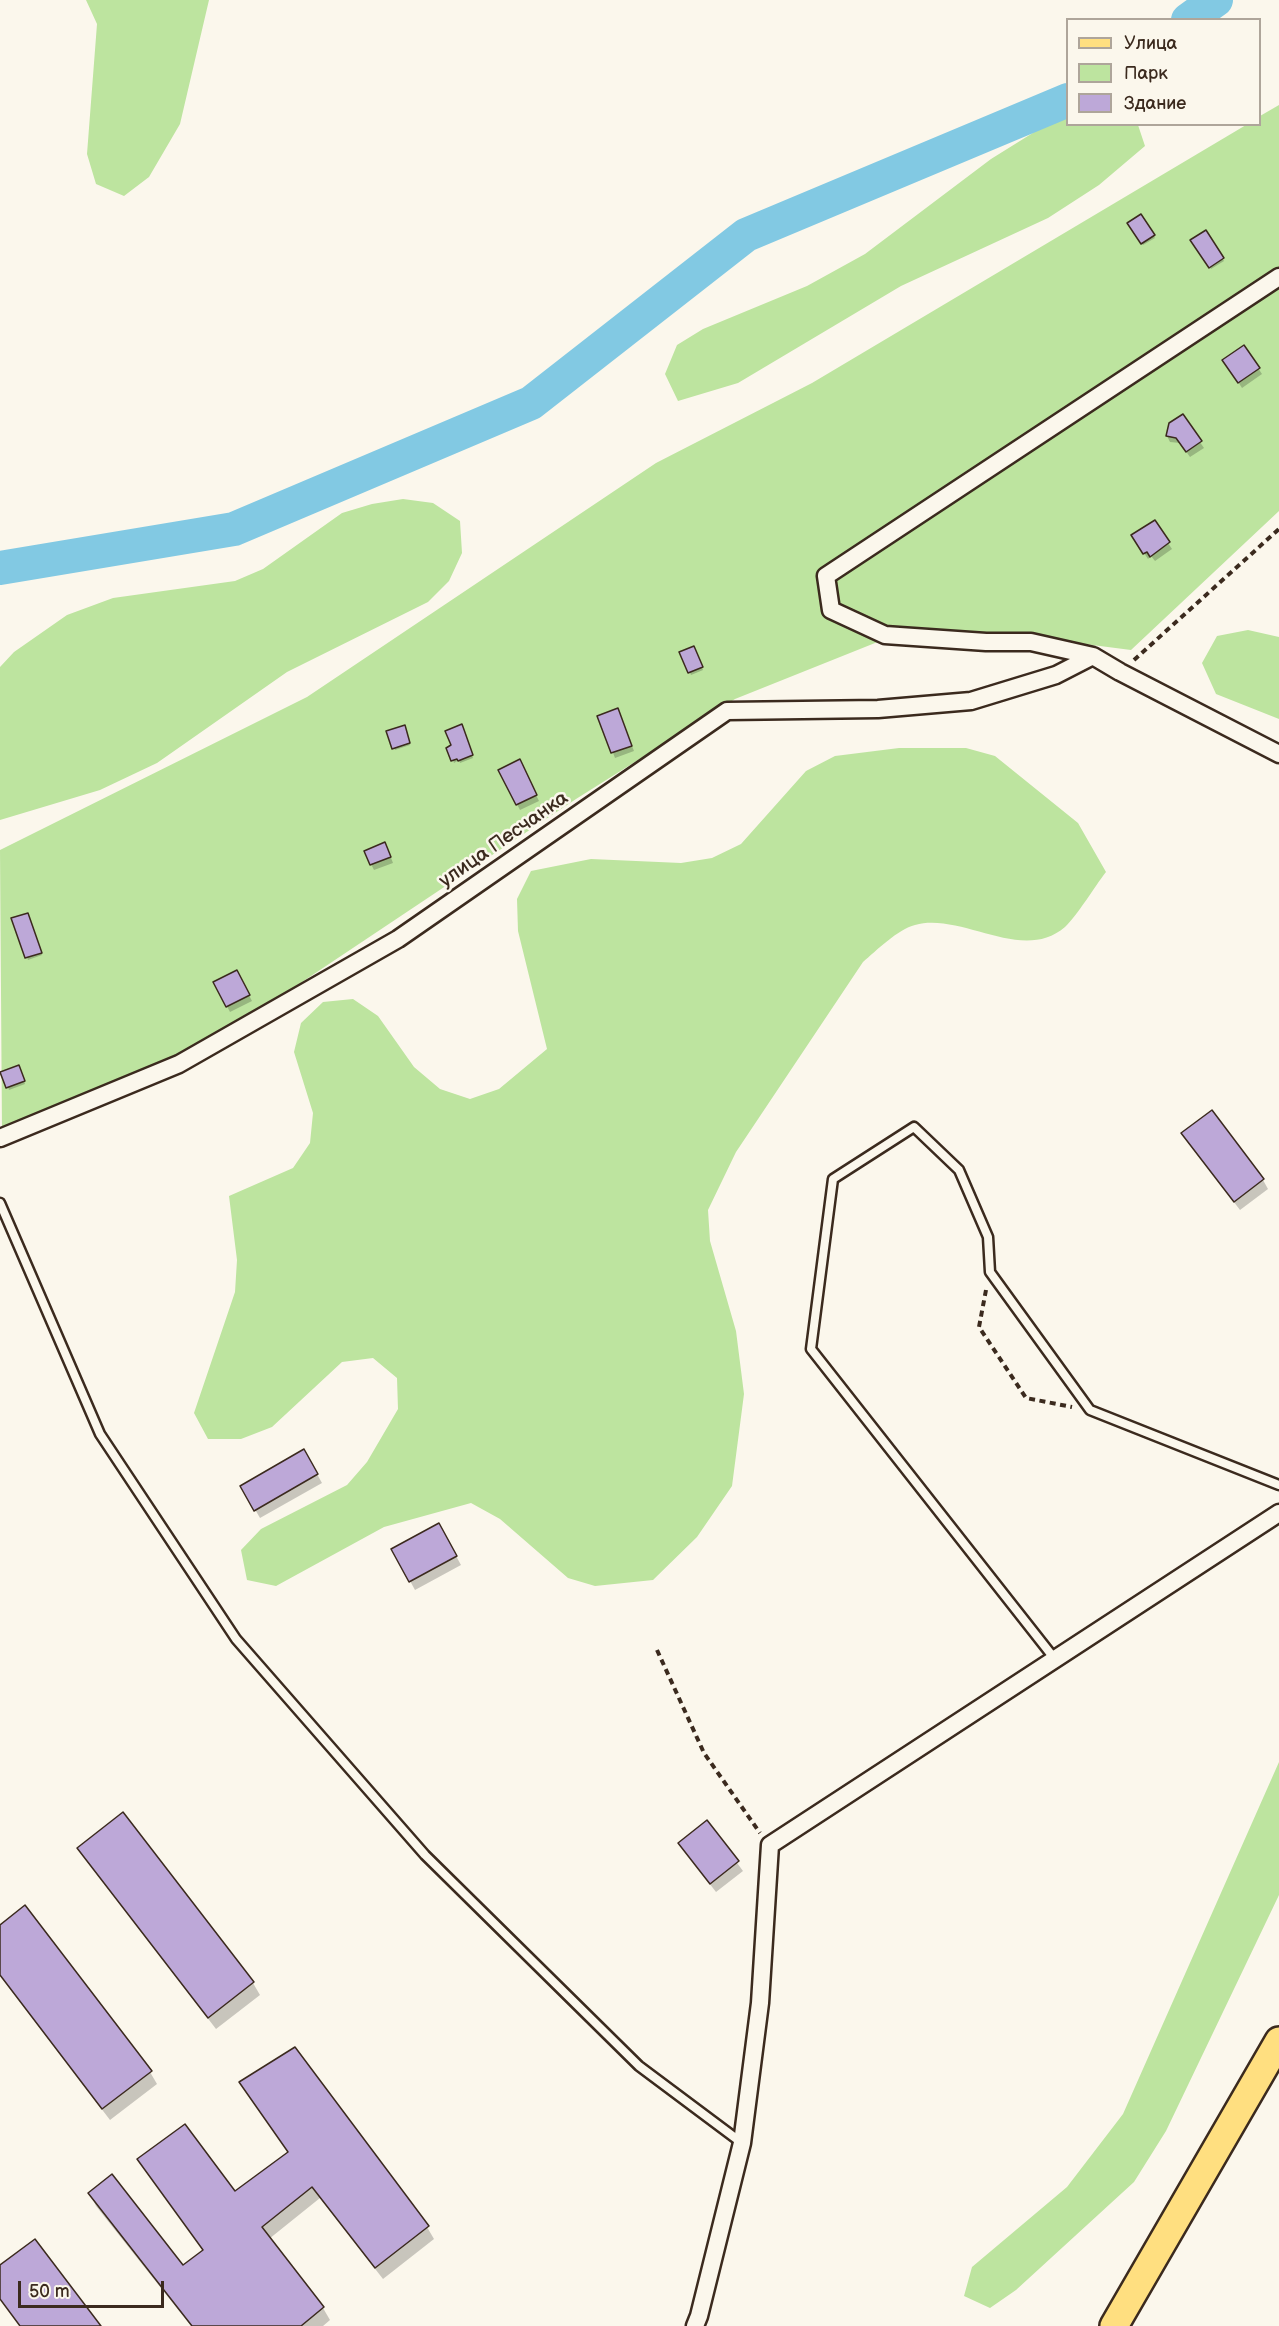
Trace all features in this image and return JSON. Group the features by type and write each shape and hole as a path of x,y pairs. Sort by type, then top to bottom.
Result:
{"main road":[{"path":"1114,2326 1279,2041"}],"street":[{"path":"1279,277 826,576 831,610 885,635 986,642 1031,642 1093,656 1279,754"},
{"name":"улица Песчанка","path":"0,1138 179,1064 398,939 727,711 878,709 971,701 1056,675 1093,656"},
{"path":"695,2326 742,2143 760,2002 770,1845 1279,1513"}],"lane":[{"path":"1054,1658 811,1348 833,1179 914,1127 959,1170 988,1238 990,1272 1090,1410 1279,1485"},
{"path":"0,1203 100,1434 236,1640 425,1855 639,2066 742,2143"}],"path":[{"path":"1120,672 1279,529"},
{"path":"990,1272 979,1326 1026,1398 1090,1410"},
{"path":"657,1650 704,1753 770,1845"}],"green space":[{"path":"86,0 209,0 180,124 149,177 124,196 96,184 87,154 97,24"},
{"path":"1279,105 1279,511 1131,650 1015,635 915,627 735,699 576,799 296,986 135,1078 2,1133 0,850 307,697 656,463 812,383 1244,126 1261,126 1261,115"},
{"path":"1066,118 1066,126 1138,126 1145,146 1099,185 1048,218 901,286 738,383 678,401 665,374 677,345 703,329 807,286 865,254 991,159 1044,126"},
{"path":"403,499 433,503 460,521 462,553 449,581 428,602 287,672 157,763 100,790 0,820 0,667 14,652 67,615 113,598 235,581 263,569 342,513 372,504"},
{"path":"1248,630 1279,637 1279,719 1216,694 1202,663 1217,636"},
{"path":"899,748 966,748 995,756 1078,823 1106,872 1070,922 1048,937 1030,940 1011,939 952,925 933,923 908,927 895,936 863,962 736,1152 708,1210 710,1241 736,1331 744,1394 732,1486 697,1537 653,1580 595,1586 568,1578 500,1519 471,1503 384,1527 276,1586 247,1580 241,1550 261,1529 347,1485 367,1462 398,1409 397,1378 373,1358 342,1362 272,1427 241,1439 208,1439 194,1413 235,1292 237,1260 229,1196 293,1168 310,1143 313,1113 294,1052 301,1023 323,1002 353,999 378,1016 414,1067 440,1089 470,1099 499,1089 547,1049 518,931 517,899 531,871 591,859 681,863 712,858 741,844 806,771 835,756"},
{"path":"1279,1762 1279,1895 1166,2131 1134,2182 1016,2290 990,2308 964,2296 972,2267 1067,2187 1123,2114"}],"building":[{"path":"1141,214 1155,235 1141,244 1127,223"},
{"path":"1206,230 1224,258 1209,268 1190,240"},
{"path":"1244,345 1260,368 1238,383 1222,360"},
{"path":"1183,414 1202,441 1186,452 1176,438 1166,436 1169,423"},
{"path":"1155,520 1170,542 1150,557 1147,552 1143,554 1131,535"},
{"path":"694,646 703,667 688,673 679,652"},
{"path":"618,708 632,746 611,753 597,716"},
{"path":"462,724 473,755 458,761 457,759 451,761 446,748 451,745 445,731"},
{"path":"405,725 410,743 392,749 386,731"},
{"path":"520,759 537,795 516,805 498,770"},
{"path":"385,842 391,857 370,865 364,851"},
{"path":"28,913 42,953 25,958 11,918"},
{"path":"237,970 250,995 226,1007 213,982"},
{"path":"19,1065 25,1081 6,1088 0,1072"},
{"path":"1212,1110 1264,1179 1234,1202 1181,1133"},
{"path":"304,1449 318,1474 254,1511 240,1486"},
{"path":"439,1523 457,1556 409,1582 391,1549"},
{"path":"123,1812 254,1982 208,2018 77,1848"},
{"path":"707,1820 739,1861 710,1884 678,1843"},
{"path":"25,1905 152,2071 102,2109 0,1975 0,1925"},
{"path":"295,2047 429,2226 375,2268 312,2187 262,2227 324,2307 301,2326 192,2326 88,2193 112,2174 183,2265 203,2250 137,2159 185,2124 235,2191 288,2152 239,2082"},
{"path":"35,2239 101,2326 20,2326 0,2299 0,2265"}],"waterway":[{"path":"1191,18 1216,0"},
{"path":"0,568 234,529 531,403 746,235 1066,101"}]}
